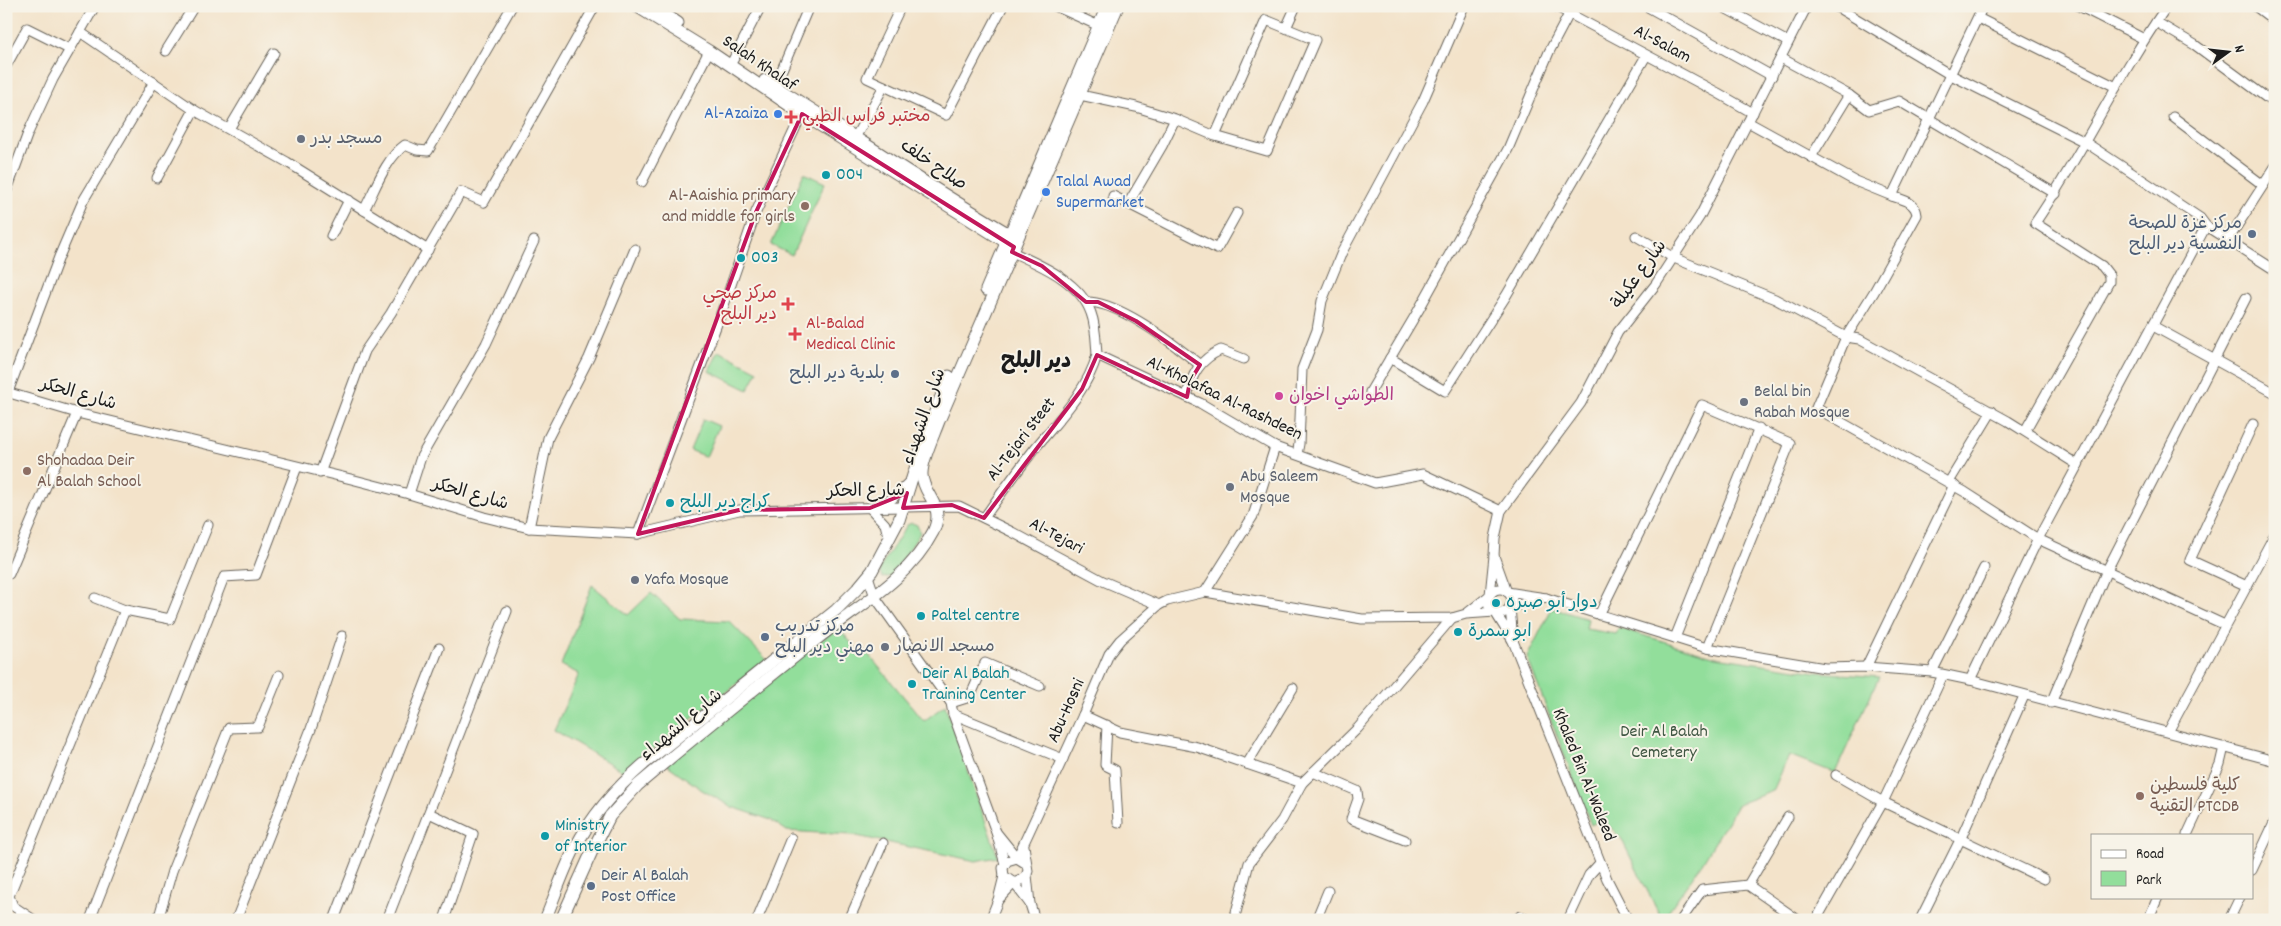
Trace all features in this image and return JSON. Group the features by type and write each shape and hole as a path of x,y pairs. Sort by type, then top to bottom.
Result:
{"main road":[{"name":"شارع الشهداء","path":"561,920 610,816 638,785 838,622 875,597 905,570 932,532 937,517 936,507 922,480 922,473 939,421 1107,6"},
{"name":"شارع الشهداء","path":"545,920 575,849 599,810 618,789 644,764 836,610 868,576 889,540 903,508 939,399 1080,95 1118,6"},
{"name":"صلاح خلف","path":"644,7 856,136 962,206 1012,243"},
{"name":"Salah Khalaf","path":"644,7 802,114 1012,243"}],"street":[{"path":"6,193 28,133 69,49 94,6"},
{"path":"166,51 194,6"},
{"path":"364,210 393,156 402,147 405,145 417,150 428,151 512,6"},
{"path":"320,472 365,351 391,313 461,192 484,202 595,6"},
{"path":"733,60 761,6"},
{"path":"775,86 810,6"},
{"path":"901,6 867,78 946,115 1003,6"},
{"path":"1055,6 1098,26"},
{"path":"1286,28 1296,6"},
{"path":"1296,454 1299,444 1302,369 1317,330 1322,301 1342,252 1423,101 1464,6"},
{"name":"Al-Salam","path":"1555,6 1753,113"},
{"path":"1646,6 1772,76"},
{"path":"1721,6 1788,42"},
{"name":"شارع عكيلة","path":"1490,594 1495,538 1501,511 1581,403 1618,332 1656,284 1700,216 1807,6"},
{"path":"1835,6 1949,74 2085,142 2200,218 2206,226 2275,270"},
{"path":"1892,196 1949,74 1984,6"},
{"path":"2080,6 2144,39"},
{"path":"2025,430 2110,282 2108,272 2102,266 2035,223 2056,194 2144,39 2167,6"},
{"path":"2255,6 2275,21"},
{"path":"2267,15 2273,6"},
{"path":"1370,392 1508,149 1549,52 1569,14"},
{"path":"1978,18 2116,88"},
{"path":"1080,95 1136,107 1175,119 1215,136 1267,151 1315,40 1266,20 1215,136"},
{"path":"2156,22 2195,45 2275,104"},
{"path":"6,66 27,28 69,49"},
{"path":"80,32 194,110 230,129 349,200 428,250"},
{"path":"642,182 709,51"},
{"path":"230,129 274,53"},
{"path":"1390,358 1445,390 1506,296 1646,56"},
{"path":"1780,58 1849,95 1869,110 1899,102 2056,194"},
{"path":"7,392 83,200 154,82"},
{"path":"856,136 884,86"},
{"path":"1811,157 1849,95"},
{"path":"157,178 194,110"},
{"path":"638,534 723,308 756,212 802,114"},
{"path":"2173,117 2263,185"},
{"path":"1128,204 1158,153 1175,119"},
{"path":"1748,122 1855,181 1912,204 1917,209 1917,215 1874,292 1846,337 1816,408 1951,484 2038,539 2225,625"},
{"path":"2228,240 2275,167"},
{"path":"1113,196 1217,249 1238,213"},
{"path":"331,236 349,200"},
{"path":"1970,680 2038,539 2206,226"},
{"path":"1636,236 1674,258 1775,299 1846,337 1860,340 2025,430 2078,465"},
{"path":"409,494 421,457 486,344 534,241"},
{"path":"1012,243 1071,286 1086,302 1093,321 1097,355"},
{"path":"530,528 548,438 589,358 635,249"},
{"path":"2051,703 2107,570 2246,298"},
{"path":"1086,302 1098,302 1136,321 1169,340 1200,365"},
{"path":"2153,326 2272,391 2275,380"},
{"path":"1187,397 1190,381 1208,356 1221,350 1244,359"},
{"name":"Al-Kholafaa Al-Rashdeen","path":"1097,355 1187,397 1275,447 1375,483 1423,474 1501,511"},
{"name":"Al-Tejari Steet","path":"984,518 1006,486 1082,389 1093,369 1097,355"},
{"name":"شارع الحكر","path":"7,392 77,413 409,494 484,518 530,528 638,534 739,510 936,507"},
{"path":"1599,615 1702,405 1790,443 1707,648"},
{"path":"1866,668 1951,484 1992,412"},
{"path":"9,574 77,413"},
{"path":"2247,586 2190,560 2253,424"},
{"path":"1674,638 1759,428"},
{"path":"1205,592 1253,516 1275,447"},
{"path":"90,920 224,577 256,575 297,467"},
{"path":"889,540 884,524 870,508 892,499 902,491 913,476"},
{"name":"Al-Tejari","path":"936,507 959,506 1103,581 1159,605"},
{"path":"95,598 125,610 170,619 208,525"},
{"path":"2168,732 2275,534"},
{"path":"1494,556 1507,592 1512,599 1510,607 1513,641"},
{"path":"1932,672 1984,568"},
{"path":"868,576 875,597 952,703 954,714 996,832 1004,864 1004,876 998,900 990,920"},
{"path":"1466,614 1496,590 1546,598 1707,648 1825,668 1866,668 1932,672 1970,680 2024,696 2275,761"},
{"path":"1159,605 1205,592 1362,619 1452,618 1466,614 1505,612 1510,607 1546,598"},
{"path":"1490,594 1489,606 1495,612 1513,641"},
{"name":"Abu-Hosni","path":"1021,861 1024,844 1084,715 1109,654 1120,640 1159,605"},
{"path":"34,920 13,906 9,896 125,610"},
{"path":"387,920 507,611"},
{"path":"1234,920 1249,863 1282,820 1302,783 1358,728 1452,618"},
{"path":"236,920 311,729 342,636"},
{"name":"Khaled Bin Al-Waleed","path":"1513,641 1600,863 1628,920"},
{"path":"334,920 440,648"},
{"path":"952,703 970,697 985,663 1040,686"},
{"path":"158,920 172,871 229,728 258,727 279,675"},
{"path":"1816,920 1883,802 1942,675"},
{"path":"1247,764 1293,688"},
{"path":"1920,920 1961,838 2024,696"},
{"path":"954,714 1063,759"},
{"path":"1084,715 1120,732 1197,747 1302,783"},
{"path":"1107,726 1105,765 1115,770 1118,823"},
{"path":"2187,834 2220,764 2224,747"},
{"path":"1313,772 1357,791 1358,800 1351,819 1405,840"},
{"path":"1836,775 1883,802 2044,879"},
{"path":"429,813 473,834 444,920"},
{"path":"1748,886 1788,817"},
{"path":"2254,866 2275,821"},
{"path":"996,832 1021,861 1027,875 1030,904 1035,920"},
{"path":"757,920 791,838"},
{"path":"849,920 884,843"},
{"path":"1004,864 1011,859 1021,861"},
{"path":"1568,920 1589,875 1600,863"},
{"path":"998,900 1014,883 1022,881 1027,875"},
{"path":"1004,876 1014,883 1030,904"},
{"path":"1681,920 1702,890 1748,886 1798,920"},
{"path":"1316,920 1328,891"},
{"path":"2148,920 2158,898"},
{"path":"2229,920 2240,898"},
{"path":"1519,920 1520,916 1531,920"}],"highlighted area":[{"path":"802,114 1014,247 1012,252 1042,266 1086,302 1098,302 1136,321 1200,365 1190,381 1187,397 1097,355 1082,389 984,518 952,505 903,508 907,493 870,508 739,510 638,534 756,212"}],"green space":[{"path":"804,173 825,183 792,255 771,245"},
{"path":"719,351 758,371 748,390 709,371"},
{"path":"703,419 719,426 706,457 690,450"},
{"path":"912,523 917,525 920,533 892,576 883,578 880,574 880,568 907,525"},
{"path":"592,585 628,615 651,593 680,619 729,621 767,660 624,772 554,730 579,674 561,665"},
{"name":"Deir Al Balah Cemetery","path":"1552,608 1588,619 1586,629 1616,634 1619,628 1716,657 1816,672 1879,677 1835,773 1789,755 1773,791 1738,804 1701,865 1662,920 1621,838 1602,819 1591,825 1527,657"},
{"path":"838,627 858,651 862,647 924,721 945,705 998,857 976,861 852,835 787,831 771,820 732,807 702,790 666,764"}],"place":[{"name":"Al-Azaiza","path":"778,114"},
{"name":"مختبر فراس الطبي","path":"791,117"},
{"name":"مسجد بدر","path":"301,139"},
{"name":"004","path":"826,175"},
{"name":"Talal Awad Supermarket","path":"1046,192"},
{"name":"Al-Aaishia primary and middle for girls","path":"805,206"},
{"name":"مركز غزة للصحة النفسية دير البلح","path":"2252,234"},
{"name":"003","path":"741,258"},
{"name":"مركز صحي دير البلح","path":"788,304"},
{"name":"Al-Balad Medical Clinic","path":"795,334"},
{"name":"بلدية دير البلح","path":"895,374"},
{"name":"الطواشي اخوان","path":"1279,396"},
{"name":"Belal bin Rabah Mosque","path":"1744,402"},
{"name":"Shohadaa Deir Al Balah School","path":"27,471"},
{"name":"Abu Saleem Mosque","path":"1230,487"},
{"name":"كراج دير البلح","path":"670,503"},
{"name":"Yafa Mosque","path":"635,580"},
{"name":"دوار أبو صبره","path":"1496,603"},
{"name":"Paltel centre","path":"921,616"},
{"name":"ابو سمرة","path":"1458,632"},
{"name":"مركز تدريب مهني دير البلح","path":"765,637"},
{"name":"مسجد الانصار","path":"885,647"},
{"name":"Deir Al Balah Training Center","path":"912,684"},
{"name":"كلية فلسطين التقنية PTCDB","path":"2140,796"},
{"name":"Ministry of Interior","path":"545,836"},
{"name":"Deir Al Balah Post Office","path":"591,886"}],"district":[{"name":"دير البلح","path":"1036,362"}]}
